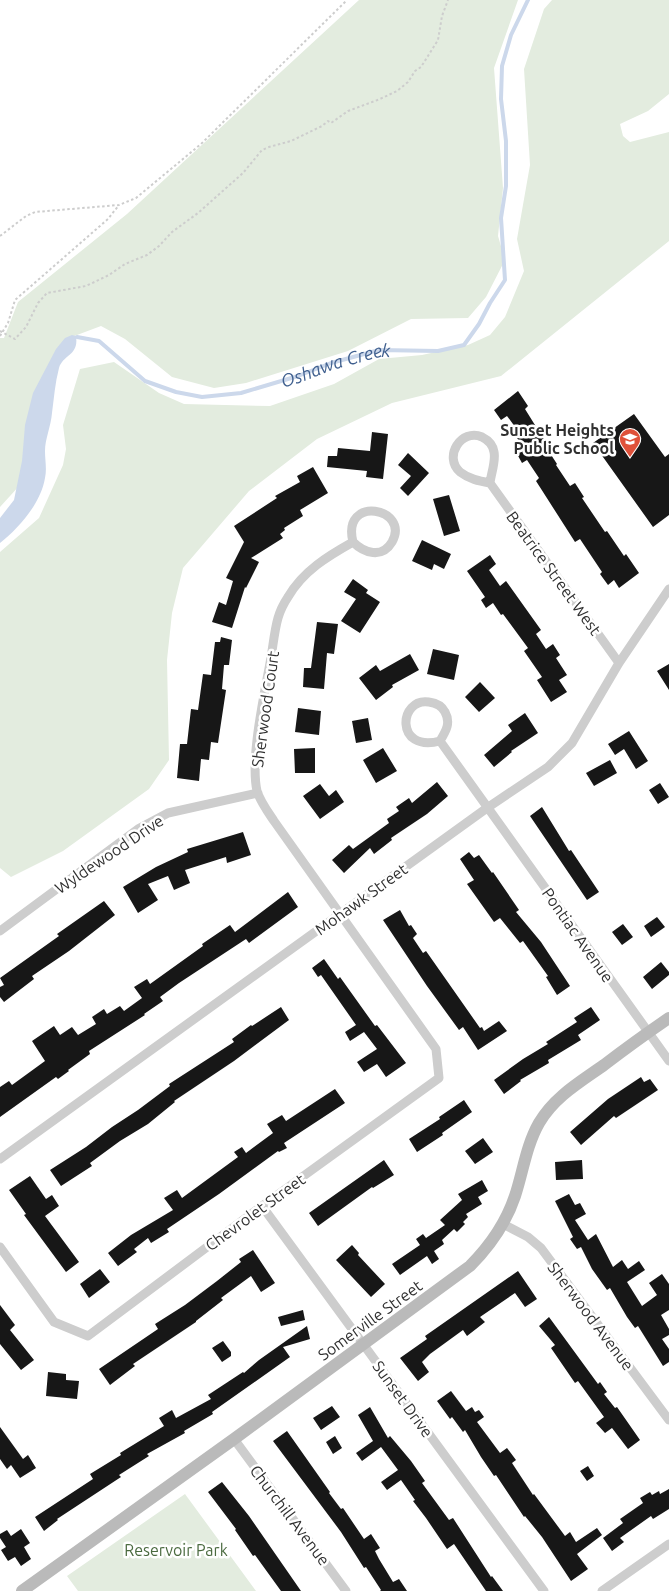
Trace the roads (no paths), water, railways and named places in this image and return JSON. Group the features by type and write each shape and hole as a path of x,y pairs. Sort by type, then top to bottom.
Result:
{"street":[{"path":"466,436 480,436 491,445 495,457 490,483 472,479 459,471 455,465 453,452 460,440 466,436"},
{"name":"Beatrice Street West","path":"490,483 619,663"},
{"path":"378,510 390,518 393,524 394,538 391,544 380,552 366,552 354,542 352,529 354,522 364,512 378,510"},
{"name":"Sherwood Court","path":"341,914 274,821 258,793 256,771 261,716 278,618 287,598 302,577 333,553 354,542"},
{"name":"Mohawk Street","path":"0,1159 487,808 548,767 572,743 619,663 669,589"},
{"path":"432,702 444,710 448,723 440,741 424,743 412,737 406,725 406,718 413,706 419,703 432,702"},
{"name":"Pontiac Avenue","path":"440,741 669,1061"},
{"name":"Wyldewood Drive","path":"0,931 138,829 168,813 258,793"},
{"name":"Chevrolet Street","path":"0,1247 54,1322 88,1336 262,1206 439,1078 436,1049 341,914"},
{"name":"Somerville Street","path":"22,1591 466,1270 487,1248 504,1224 515,1196 532,1137 544,1116 558,1098 669,1018"},
{"name":"Sunset Drive","path":"262,1206 544,1591"},
{"name":"Sherwood Avenue","path":"504,1224 528,1237 541,1248 669,1420"},
{"name":"Churchill Avenue","path":"234,1439 346,1591"},
{"path":"602,1591 669,1544"}],"water":[{"path":"72,335 76,336 75,347 61,363 56,379 45,446 46,471 43,487 28,514 0,543 0,518 14,500 22,461 25,425 33,393 56,349 65,338"}],"waterway":[{"name":"Oshawa Creek","path":"77,337 99,341 145,381 176,392 202,397 241,393 298,376 331,363 379,350 438,351 464,345 505,280 501,218 506,186 506,141 501,99 502,66 511,35 528,0"}],"place":[{"name":"Sunset Heights Public School","path":"630,458"}],"park label":[{"name":"Reservoir Park","path":"176,1550"}]}
